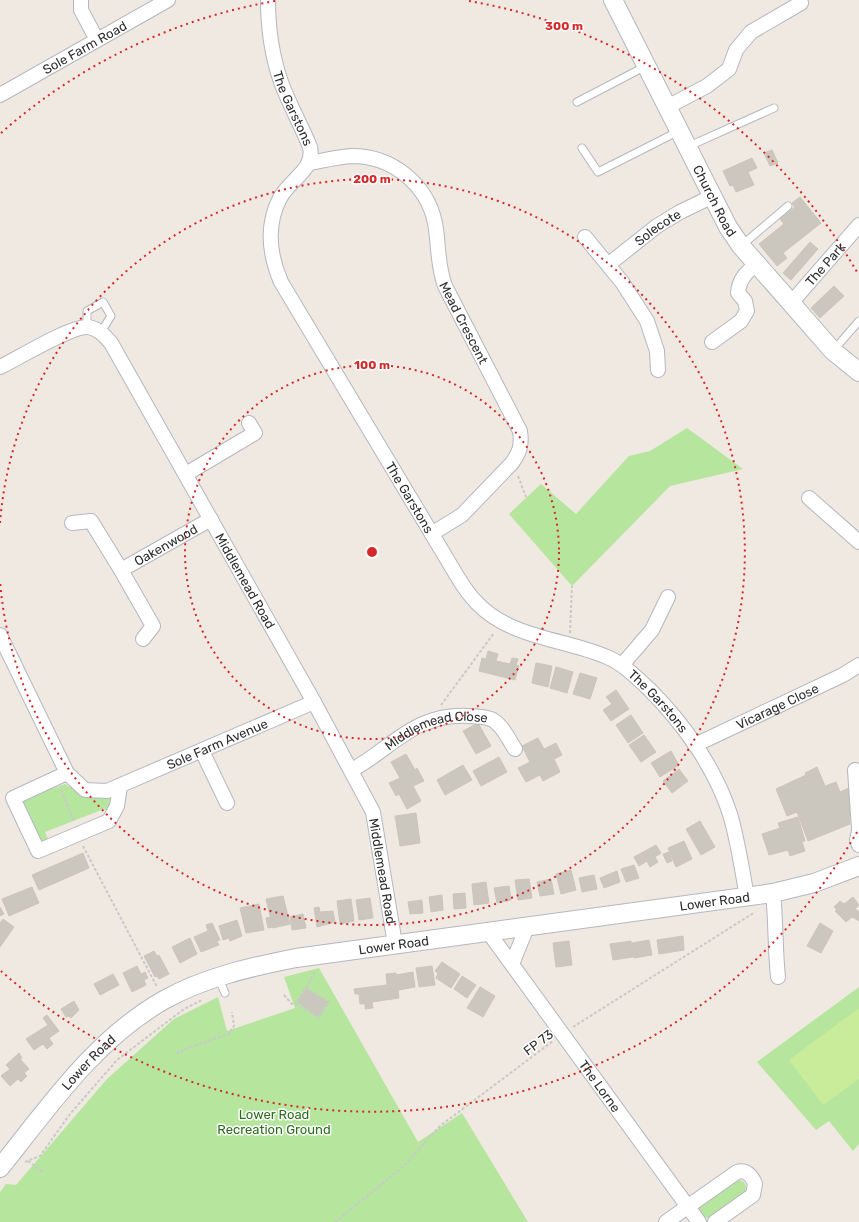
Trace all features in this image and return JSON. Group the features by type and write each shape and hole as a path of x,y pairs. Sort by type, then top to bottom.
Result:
{"street":[{"path":"82,0 81,10 97,40"},
{"name":"Sole Farm Road","path":"0,95 168,0"},
{"name":"The Garstons","path":"268,0 270,35 274,59 282,83 310,147 312,157 310,163 281,197 274,214 270,231 271,249 274,266 281,282 433,533 468,594 478,604 502,622 536,635 570,644 609,658 622,665 669,710 695,745 723,795 760,895 777,930 776,951 778,977"},
{"name":"Church Road","path":"618,2 646,66 728,228 756,264 833,351 859,372"},
{"path":"667,107 707,86 729,69 736,50 751,32 801,3"},
{"name":"Mead Crescent","path":"310,163 352,156 384,162 399,169 412,180 423,193 430,207 435,224 438,264 445,286 520,431 522,443 519,453 513,462 462,515 433,533"},
{"name":"Solecote","path":"609,264 657,226 680,212 711,197"},
{"name":"The Park","path":"791,303 859,225"},
{"path":"585,237 609,264 647,321 657,351 658,370"},
{"path":"712,342 741,321 747,311 745,301 738,293 738,284 744,275 756,264"},
{"path":"0,367 71,330 87,327 101,332"},
{"name":"Middlemead Road","path":"101,332 111,343 211,518 352,770 373,812 395,944"},
{"path":"186,474 255,433 250,423"},
{"path":"809,498 859,542"},
{"name":"Oakenwood","path":"122,570 211,518"},
{"name":"Oakenwood","path":"72,523 91,521 122,570 152,626 143,639"},
{"path":"622,665 652,630 668,597"},
{"name":"Sole Farm Avenue","path":"0,635 62,775 85,790 106,791 120,786 314,702"},
{"name":"Vicarage Close","path":"695,745 843,675 859,665"},
{"name":"Middlemead Close","path":"352,770 364,763 401,735 434,720 457,716 484,717 494,721 503,730 515,749"},
{"path":"202,751 226,803"},
{"path":"855,770 859,830 857,840 859,845"},
{"path":"62,775 13,798 38,851 79,835 109,821 117,806 120,786"},
{"name":"Lower Road","path":"0,1168 91,1057 143,1013 164,1000 222,986 251,967 311,956 395,944 489,933 760,895 814,883 859,866"},
{"path":"512,964 527,927"},
{"name":"The Lorne","path":"489,933 698,1222"},
{"path":"666,1222 737,1172 741,1171 749,1174 755,1184 752,1195 715,1222"}],"lane":[{"path":"577,102 646,66"},
{"path":"582,148 598,172 683,139 774,108"},
{"path":"741,246 788,206"},
{"path":"87,327 87,310 104,302 110,316 101,332"},
{"path":"833,351 859,321"}],"path":[{"path":"513,462 526,497"},
{"path":"570,644 572,586"},
{"path":"434,720 438,709 502,622"},
{"path":"62,775 79,835 98,876 159,991"},
{"name":"FP 73","path":"335,1222 403,1168 440,1126 562,1034 759,909 760,895"},
{"path":"296,1004 314,974 311,956"},
{"path":"40,1156 75,1108 117,1060 184,1010 222,986"},
{"path":"284,995 292,1004 296,1004 319,1018 329,1002 306,988"},
{"path":"177,1051 179,1053 185,1048 231,1033 234,1026 232,1012"},
{"path":"28,1160 43,1172"}],"green space":[{"path":"687,428 743,469 670,486 572,586 509,514 541,484 576,514 629,456 650,451"},
{"path":"65,784 86,797 111,796 112,805 106,810 104,809 45,832 49,841 42,844 21,800"},
{"name":"Lower Road Recreation Ground","path":"319,968 418,1142 462,1113 528,1222 0,1222 0,1192 6,1184 16,1185 107,1079 174,1019 218,997 227,1031 295,1008 284,977"},
{"path":"859,987 859,1144 853,1151 829,1121 816,1130 757,1062"},
{"path":"859,1008 859,1079 823,1105 789,1060"},
{"path":"737,1179 744,1182 746,1187 745,1193 710,1218 703,1217 699,1211 700,1204"}],"building":[{"path":"772,150 778,163 770,166 764,153"},
{"path":"752,158 757,168 748,172 754,185 736,192 733,185 730,186 723,171"},
{"path":"800,197 821,223 783,253 787,258 777,266 759,244 784,224 780,219 795,207 792,203"},
{"path":"810,242 818,249 791,280 783,273"},
{"path":"834,286 844,296 820,318 811,308"},
{"path":"488,651 498,654 496,661 510,664 512,658 518,659 516,665 519,666 515,680 479,671 482,658 486,659"},
{"path":"536,663 552,666 548,687 532,683"},
{"path":"556,667 573,672 567,693 550,688"},
{"path":"580,673 597,678 590,699 573,694"},
{"path":"616,690 629,709 611,721 603,710 612,704 606,697"},
{"path":"631,715 643,733 628,743 616,725"},
{"path":"478,723 491,746 476,754 463,731"},
{"path":"644,735 656,752 641,762 629,745"},
{"path":"538,738 544,749 556,743 562,755 554,759 560,772 543,781 540,775 526,782 518,768 530,762 522,746"},
{"path":"671,751 679,765 660,777 651,763"},
{"path":"406,754 415,770 417,768 424,781 413,786 421,801 407,809 399,794 396,796 389,783 400,778 391,762"},
{"path":"499,757 507,772 481,786 473,771"},
{"path":"463,765 472,780 445,795 437,780"},
{"path":"817,767 825,786 836,782 840,792 849,788 850,824 808,841 797,812 787,816 776,789 806,775 805,773"},
{"path":"679,769 688,781 672,793 663,781"},
{"path":"416,813 420,843 400,846 395,816"},
{"path":"798,817 805,841 802,842 805,851 790,856 788,850 769,855 762,834 780,828 778,823"},
{"path":"700,821 715,847 701,855 686,829"},
{"path":"684,841 692,859 676,867 668,848"},
{"path":"656,845 661,853 655,857 658,862 650,867 647,861 639,866 634,857"},
{"path":"669,852 672,861 667,863 663,854"},
{"path":"83,853 89,868 39,890 32,875"},
{"path":"634,865 639,878 626,882 621,869"},
{"path":"571,870 576,890 561,894 556,874"},
{"path":"617,871 620,882 604,888 600,878"},
{"path":"594,875 597,889 582,892 579,878"},
{"path":"529,879 532,898 518,900 515,880"},
{"path":"551,879 554,894 540,896 537,882"},
{"path":"486,882 489,903 474,905 472,884"},
{"path":"509,886 511,900 497,903 494,888"},
{"path":"32,887 39,903 9,916 2,899"},
{"path":"465,893 466,908 454,909 453,894"},
{"path":"442,895 443,910 431,912 429,897"},
{"path":"283,896 290,924 273,928 266,899"},
{"path":"853,897 859,905 855,909 859,912 859,921 852,917 846,922 835,911 837,910 834,907 840,901 844,904"},
{"path":"370,898 373,918 359,920 356,900"},
{"path":"351,899 354,921 340,924 337,901"},
{"path":"422,900 423,913 410,914 408,902"},
{"path":"259,904 264,930 246,933 240,908"},
{"path":"0,907 4,914 0,916"},
{"path":"319,907 320,912 333,911 335,922 317,927 314,908"},
{"path":"303,914 306,928 292,930 290,917"},
{"path":"271,917 273,927 268,928 266,918"},
{"path":"3,919 14,927 0,947 0,923"},
{"path":"237,920 242,936 230,941 229,938 223,940 219,926"},
{"path":"212,923 220,940 217,941 219,945 201,952 194,937 208,931 206,925"},
{"path":"820,923 833,931 821,953 807,946"},
{"path":"683,936 684,950 659,954 657,940"},
{"path":"190,938 197,954 180,963 172,947"},
{"path":"649,940 652,955 634,958 632,943"},
{"path":"569,941 572,965 556,967 553,943"},
{"path":"631,941 633,957 613,960 610,944"},
{"path":"154,951 157,956 159,955 169,974 159,979 157,976 155,977 144,956"},
{"path":"442,962 460,974 451,988 436,978 438,973 435,971"},
{"path":"137,966 141,974 145,972 148,978 144,980 146,985 132,992 123,973"},
{"path":"432,966 435,985 419,987 416,968"},
{"path":"413,972 415,987 399,990 396,975"},
{"path":"396,973 399,998 372,1002 373,1008 365,1009 365,1004 360,1004 359,994 355,994 354,989 387,985 386,974"},
{"path":"113,974 119,985 100,995 94,984"},
{"path":"462,976 476,985 467,998 454,989"},
{"path":"480,987 495,996 483,1017 467,1008"},
{"path":"306,989 327,1002 318,1016 298,1002"},
{"path":"74,1001 79,1010 71,1018 69,1016 66,1017 61,1009"},
{"path":"47,1015 59,1031 49,1038 53,1044 47,1049 43,1044 34,1050 26,1039 48,1025 43,1018"},
{"path":"19,1053 22,1058 20,1059 29,1069 24,1073 27,1076 21,1082 18,1079 10,1086 1,1076 10,1069 6,1065"}]}
